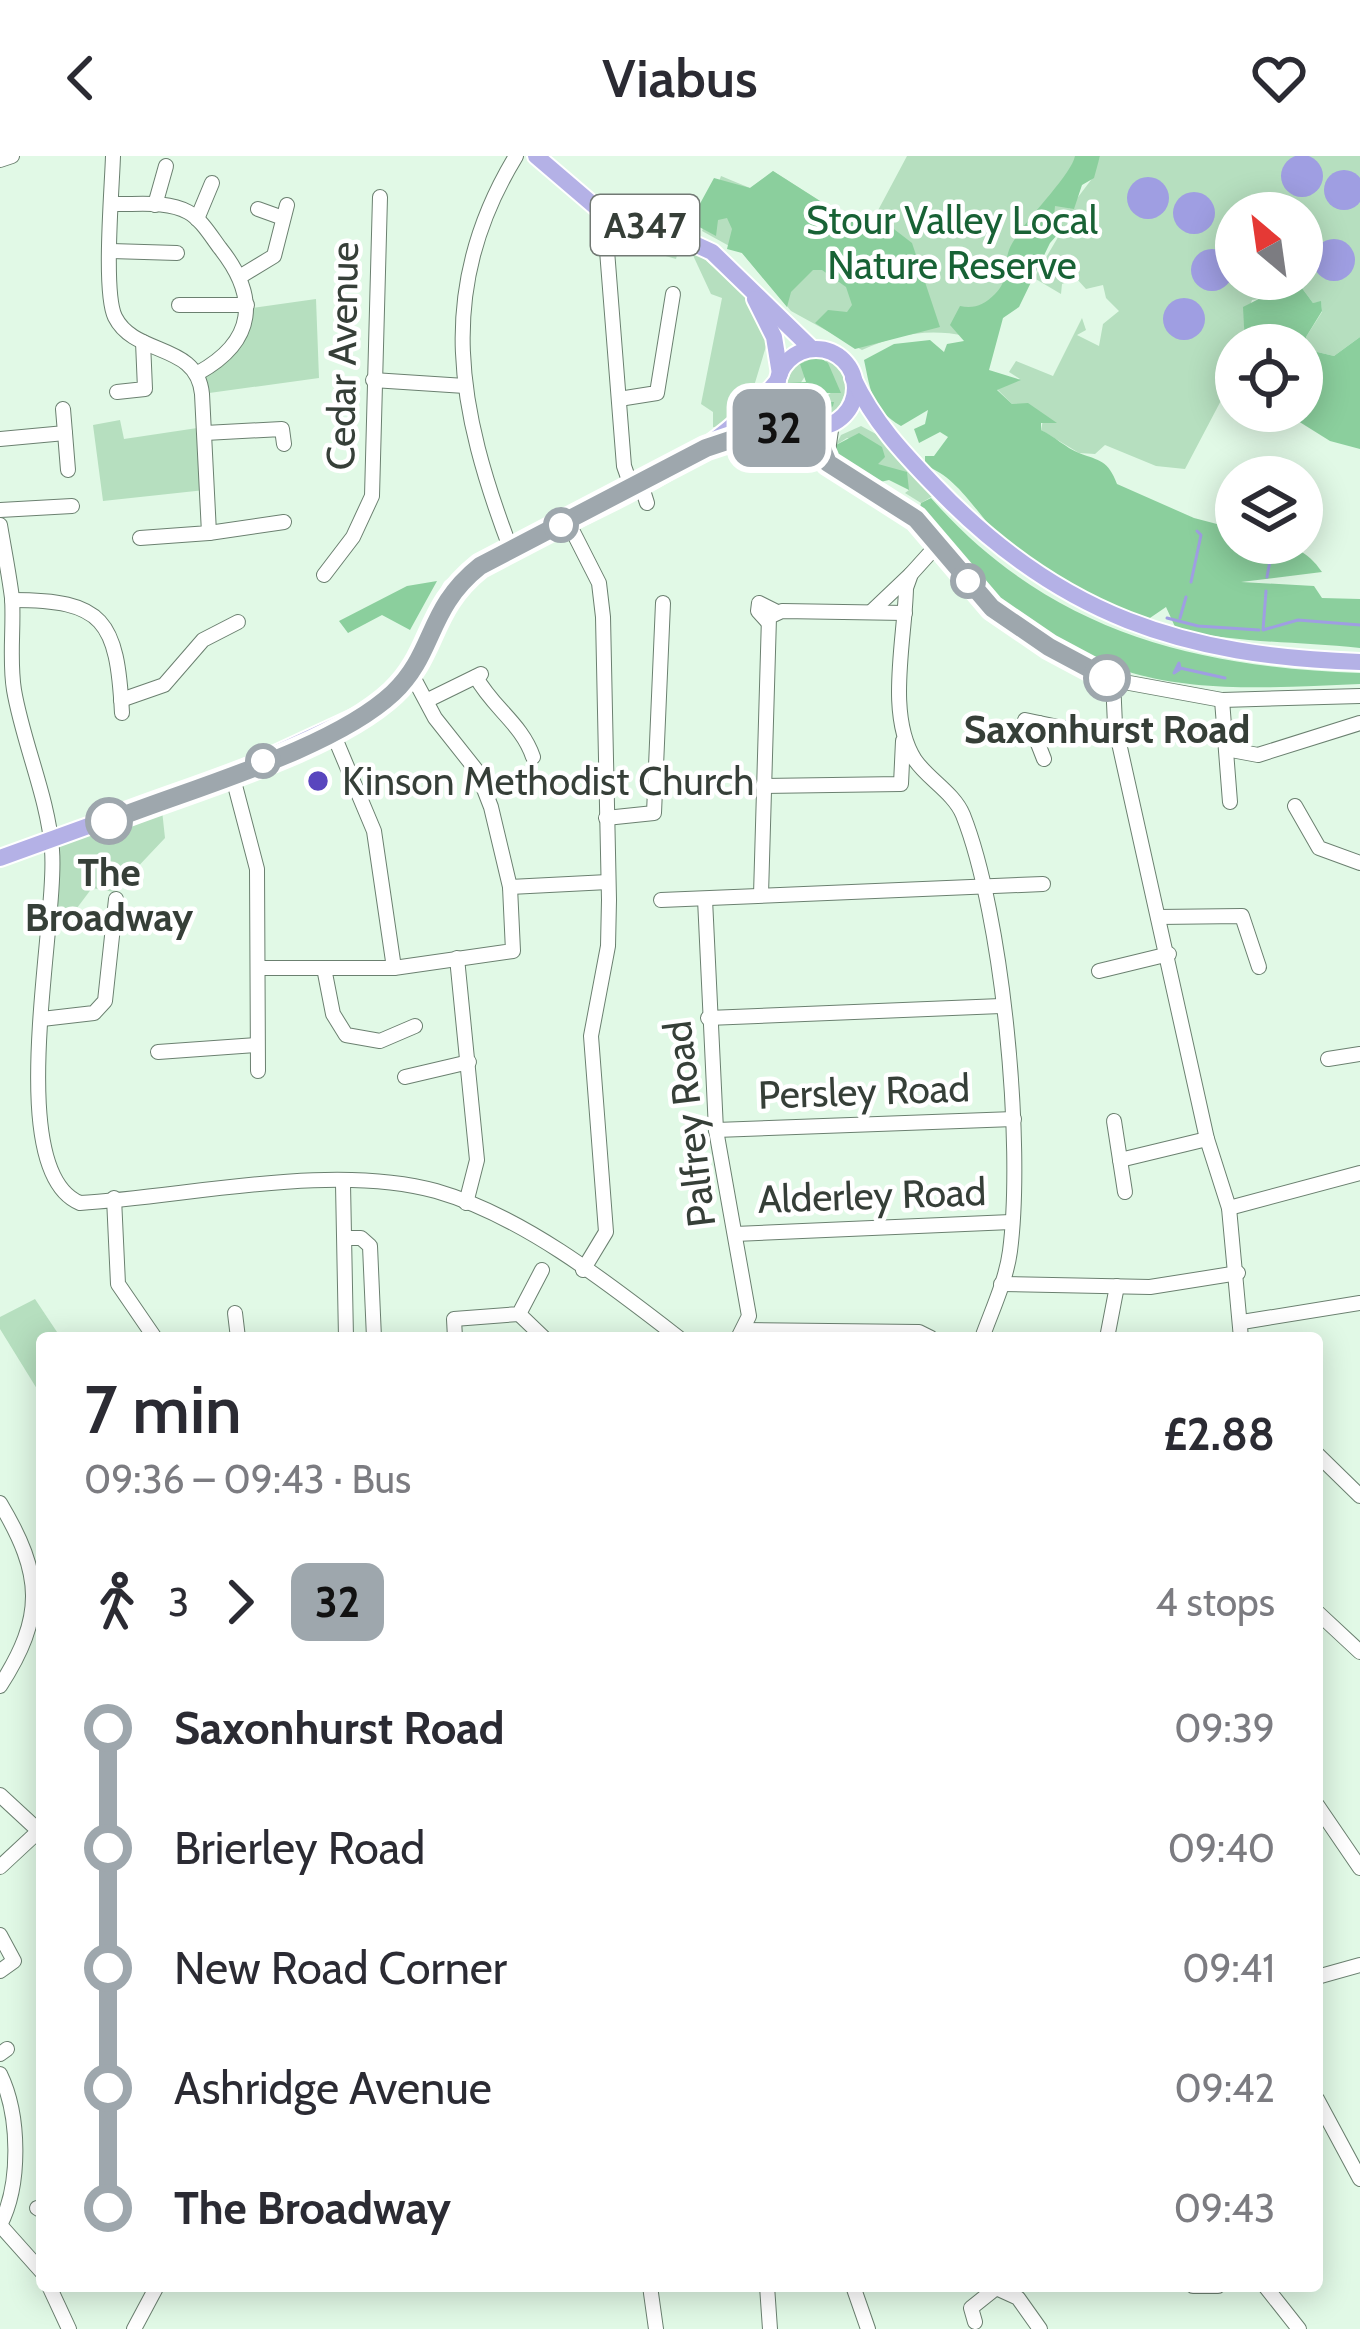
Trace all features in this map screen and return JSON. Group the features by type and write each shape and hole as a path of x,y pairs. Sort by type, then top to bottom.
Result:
{"main road":[{"name":"A347","path":"543,158 605,214 686,238 712,252 812,350"},
{"name":"A347","path":"746,283 774,337 779,377"},
{"path":"0,858 232,774 370,710 411,673 452,588 511,550 706,448 756,410 792,357 812,350 833,353 884,432 988,538 1056,588 1097,610 1191,645 1269,658 1360,662"},
{"path":"779,377 787,414 884,432"},
{"path":"706,448 766,428 824,423 853,399 853,378"}],"street":[{"path":"0,160 12,156"},
{"path":"113,156 112,312 142,342 183,358 198,373 209,533"},
{"path":"511,550 492,502 458,337 466,280 483,223 516,156"},
{"path":"155,205 166,166"},
{"path":"196,219 212,183"},
{"name":"Cedar Avenue","path":"324,575 353,537 372,496 380,197"},
{"path":"112,204 155,205 196,219 241,276 247,304 232,349 198,373"},
{"path":"241,276 274,256 285,212 258,209"},
{"path":"604,225 624,466 647,503"},
{"path":"111,251 177,253"},
{"path":"619,399 638,400 657,393 673,294"},
{"path":"179,305 247,304"},
{"path":"117,392 145,389 142,342"},
{"path":"373,380 465,386"},
{"path":"63,409 68,470"},
{"path":"824,423 828,463 916,519 992,608 1049,647 1113,680 1222,700 1360,696"},
{"path":"205,433 282,430"},
{"path":"0,439 65,433"},
{"path":"0,510 72,506"},
{"path":"140,538 284,522"},
{"path":"568,522 599,584 608,882 608,946 591,1036 606,1232 583,1270"},
{"path":"0,525 12,600 14,687 52,842 54,908 38,1107 50,1172 75,1202 282,1183 412,1186 466,1203 583,1270 671,1332"},
{"path":"871,612 939,544"},
{"path":"901,784 905,613 911,574"},
{"path":"12,600 73,601 95,616 109,638 122,707 164,685 203,640 238,622"},
{"path":"606,818 654,813 668,608"},
{"path":"761,895 772,617 905,613"},
{"path":"261,968 394,968 512,951 510,887 477,771 411,673"},
{"path":"428,700 479,675 505,719 525,734 533,758"},
{"path":"1113,680 1115,725 1207,1139 1229,1208 1241,1330 1360,1303"},
{"path":"1222,700 1230,802"},
{"path":"1044,759 1032,722 1082,731 1115,725"},
{"path":"1226,749 1258,755 1360,723"},
{"path":"332,731 374,831 394,968"},
{"path":"903,738 934,782 961,809 984,890 1001,1006 1014,1119 1011,1222 1001,1284 984,1332"},
{"path":"166,1055 261,1058 255,855 232,774"},
{"path":"763,786 934,782"},
{"path":"1295,806 1319,848 1360,863"},
{"path":"510,887 608,882"},
{"path":"661,900 1043,884"},
{"name":"Palfrey Road","path":"705,898 716,1130 749,1316 742,1332"},
{"path":"42,1018 94,1013 105,1001 116,899"},
{"path":"1158,917 1242,916 1259,967"},
{"path":"1099,971 1169,954"},
{"path":"457,958 477,1169 466,1203"},
{"path":"324,968 333,1014 346,1035 380,1041 415,1026"},
{"path":"708,1018 1001,1006"},
{"path":"1328,1059 1360,1054"},
{"path":"405,1077 469,1062"},
{"name":"Persley Road","path":"716,1130 1014,1119"},
{"path":"1114,1121 1125,1192"},
{"path":"1120,1160 1207,1139"},
{"path":"1229,1208 1360,1173"},
{"path":"343,1184 346,1332"},
{"path":"114,1198 118,1284 151,1332"},
{"name":"Alderley Road","path":"735,1234 1011,1222"},
{"path":"344,1238 361,1238 370,1246 374,1332"},
{"path":"519,1314 542,1270"},
{"path":"1001,1284 1150,1287 1238,1274"},
{"path":"1108,1332 1117,1286"},
{"path":"235,1313 237,1332"},
{"path":"455,1332 454,1319 519,1314 538,1332"},
{"path":"1323,1460 1360,1496"},
{"path":"0,1503 24,1550 36,1594"},
{"path":"0,1684 26,1648 36,1603"},
{"path":"1323,1618 1360,1652"},
{"path":"0,1795 36,1826"},
{"path":"1323,1814 1360,1868"},
{"path":"0,1867 36,1835"},
{"path":"0,1934 14,1961 0,1971"},
{"path":"1323,1975 1360,1965"},
{"path":"0,2074 16,2118 5,2159 10,2207 0,2225 36,2265"},
{"path":"1323,2111 1360,2179"},
{"path":"52,2292 69,2329"},
{"path":"134,2329 154,2292"},
{"path":"651,2292 656,2329"},
{"path":"767,2292 770,2329"},
{"path":"855,2292 868,2329"},
{"path":"975,2322 971,2308 991,2292"},
{"path":"1005,2292 1018,2298 1040,2329"},
{"path":"1270,2292 1300,2329"}],"green space":[{"name":"Stour Valley Local Nature Reserve","path":"907,156 1095,156 1069,209 1091,180 1100,156 1360,156 1360,337 1334,356 1323,353 1323,324 1314,324 1322,312 1321,302 1311,300 1323,300 1323,192 1215,192 1215,300 1252,300 1244,324 1215,324 1215,412 1185,469 1156,466 1105,445 1095,454 1079,453 1041,430 1044,415 1012,404 997,389 1020,379 1009,372 1016,361 1053,376 1082,318 1086,330 1077,335 1099,346 1103,324 1119,311 1106,298 1103,285 1086,289 1076,278 1062,284 1061,294 1034,278 1064,227 966,336 913,334 862,350 791,311 742,253 702,231 721,176 750,188 773,171 867,231"},
{"path":"1075,156 1100,156 1094,178 1082,185 1074,209 1055,206 1054,217 1064,227 1050,243 1019,307 1003,318 989,370 1021,380 997,390 1012,404 1028,403 1057,423 1041,423 1041,430 1103,462 1117,484 1215,524 1215,564 1315,564 1322,572 1241,582 1314,586 1322,598 1360,599 1360,648 1246,640 1176,629 1166,607 1147,620 1073,587 1021,556 948,479 925,466 925,456 934,456 948,437 940,432 919,443 914,429 925,424 928,410 901,426 878,406 864,360 894,344 930,340 944,352 947,344 964,341 950,325 960,306 983,303 1000,288 1014,240"},
{"path":"773,171 867,231 877,216 912,243 940,327 855,349 815,323 828,310 847,312 852,305 846,287 822,270 813,270 791,292 787,307 742,253 727,249 732,229 727,218 718,220 716,236 690,222 714,178 750,188"},
{"path":"626,233 692,248 750,300 767,343 748,406 720,428 713,427 713,412 701,404 722,298 711,294 691,251 679,247 676,259 624,244"},
{"path":"316,299 319,378 202,394 198,373 217,363 246,309"},
{"path":"1257,300 1311,300 1321,301 1322,311 1314,324 1244,324 1243,307"},
{"path":"1360,337 1360,449 1316,432 1323,432 1323,353 1334,356"},
{"path":"818,356 793,395 798,409 826,413 820,402 833,391 825,358 841,369 847,388 837,412 814,421 790,409 783,390 793,365"},
{"path":"818,356 828,363 841,393 826,393 821,402 834,402 826,413 798,409 789,383 806,382 800,364"},
{"path":"120,420 124,439 204,427 205,490 103,501 93,425"},
{"path":"861,426 876,434 933,496 921,503 905,493 909,490 877,464 880,449 847,438 836,445 841,435"},
{"path":"859,433 882,447 885,457 878,464 907,472 909,490 889,480 867,485 835,467 836,445"},
{"path":"931,498 976,543 1023,580 1073,610 1126,633 1238,662 1360,673 1360,684 1262,687 1172,682 1087,656 1045,633 1003,601 930,518 927,523 918,516 921,503"},
{"path":"437,581 410,630 382,615 348,633 339,621 407,586"},
{"path":"161,801 165,838 114,892 92,888 77,908 54,908 52,842"},
{"path":"35,1299 57,1332 36,1332 36,1387 0,1329 0,1317"}],"water":[{"path":"1294,157 1310,157 1323,176 1315,192 1289,192 1283,184 1283,168"},
{"path":"1344,170 1358,176 1358,204 1344,210 1330,204 1324,190 1330,176"},
{"path":"1148,177 1163,183 1169,198 1163,213 1148,219 1133,213 1127,198 1133,183"},
{"path":"1186,193 1202,193 1214,205 1214,221 1202,233 1186,233 1174,221 1174,205"},
{"path":"1342,240 1354,252 1349,275 1334,281 1323,278 1323,242"},
{"path":"1212,249 1212,291 1197,285 1191,270 1197,255"},
{"path":"1184,298 1199,304 1205,319 1199,334 1184,340 1169,334 1163,319 1169,304"}],"waterway":[{"path":"1191,582 1201,535 1197,531"},
{"path":"1267,577 1269,564"},
{"path":"1266,591 1263,630 1298,620 1360,625"},
{"path":"1180,618 1186,597"},
{"path":"1167,618 1198,626 1259,630"},
{"path":"1180,669 1174,673 1179,663 1180,668 1225,678"}],"bus line":[{"name":"32","path":"109,821 278,755 370,710 411,673 439,608 452,588 480,566 706,448 766,428 813,427 828,463 916,519 992,608 1083,668 1107,678"}],"place":[{"name":"Saxonhurst Road","path":"1107,678"},
{"name":"Kinson Methodist Church","path":"318,781"},
{"name":"The Broadway","path":"109,821"}]}
